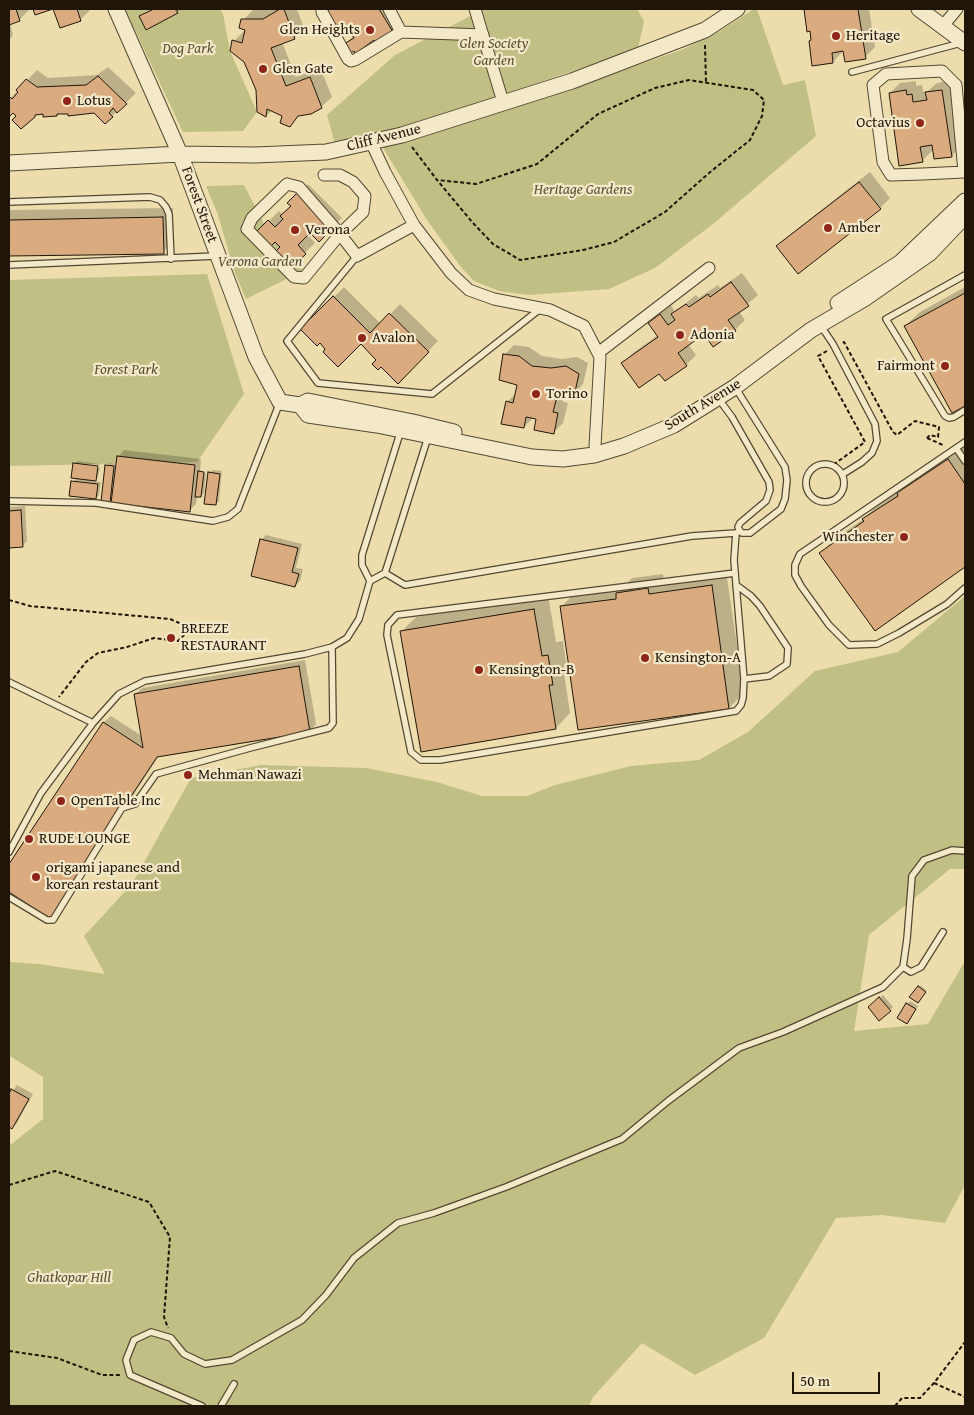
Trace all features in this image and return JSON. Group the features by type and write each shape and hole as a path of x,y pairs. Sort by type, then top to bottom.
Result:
{"street":[{"name":"Forest Street","path":"116,9 180,154 256,357 280,402"},
{"path":"322,9 351,61 401,32 483,35"},
{"path":"389,9 401,32"},
{"path":"475,9 502,102"},
{"name":"Cliff Avenue","path":"9,163 180,154 326,152 402,135 572,81 705,30 737,9"},
{"path":"919,9 965,43"},
{"path":"932,9 965,33"},
{"path":"947,21 956,9"},
{"path":"942,71 956,85 965,172 891,174 882,162 872,84 886,74 942,71"},
{"path":"371,142 414,225 451,273 469,290 494,299 550,310 584,326 600,357 595,446"},
{"path":"324,175 340,175 353,182 365,196 364,212 340,234 304,278 294,277 247,229 252,218 287,184 299,187 340,234 357,256 414,225"},
{"path":"300,405 308,401 413,422 498,443 559,452 611,443 677,416 753,366 822,314 901,262 965,201"},
{"name":"South Avenue","path":"280,402 300,405 308,415 401,430 532,457 563,459 594,454 624,446 674,425 735,387 820,324 864,299 930,252 965,216"},
{"path":"598,353 709,268"}],"lane":[{"path":"852,72 965,43"},
{"path":"9,202 150,197 160,200 166,206 168,214 171,259"},
{"path":"9,265 217,256"},
{"path":"357,256 287,341 318,383 432,394 541,308"},
{"path":"965,275 886,320 945,416 949,418 965,410"},
{"path":"820,324 833,344 875,424 877,441 872,453 843,474"},
{"path":"385,573 405,585 692,536 738,532 750,533 781,510 785,499 787,480 785,467 735,387"},
{"path":"718,398 732,417 770,482 770,490 766,501 740,523 738,532 734,560 744,679 743,698 741,705 736,711 440,760 421,760 412,752 387,635 388,625 397,615 735,573"},
{"path":"9,501 96,503 213,521 228,517 238,509 280,402"},
{"path":"9,852 41,793 92,723 119,694 145,681 305,654 332,647 347,638 359,619 370,581 362,565 362,555 401,430"},
{"path":"370,581 385,573 428,437"},
{"path":"965,442 800,554 795,564 795,575 829,626 849,646 877,644 899,633 946,604 965,588"},
{"path":"956,448 965,460"},
{"path":"820,464 833,465 843,474 843,491 834,500 822,502 816,499 808,490 807,477 814,467 820,464"},
{"path":"736,585 751,596 760,606 788,648 787,664 768,676 744,679"},
{"path":"9,897 47,920 52,920 122,808 135,804 156,774 329,728 333,724 332,647"},
{"path":"9,682 92,723"},
{"path":"202,1406 130,1375 126,1360 134,1340 151,1332 171,1338 184,1354 205,1364 232,1360 302,1320 326,1295 354,1258 398,1224 506,1187 622,1140 668,1101 739,1048 782,1032 883,987 903,967 912,876 924,860 952,850 965,851"},
{"path":"903,967 911,972 921,967 943,932"},
{"path":"221,1406 234,1384"}],"path":[{"path":"705,30 706,83"},
{"path":"402,135 437,180 473,223 493,244 520,260 583,250 614,242 665,212 750,140 762,116 764,100 753,90 689,80 654,88 598,114 537,164 476,184 437,180"},
{"path":"893,432 897,435 915,421 939,427 938,437 930,435 927,438 943,445 949,453"},
{"path":"9,600 30,606 170,619 186,626 185,634 178,641 154,638 127,647 98,653 86,662 53,704"},
{"path":"9,1185 55,1171 149,1202 170,1237 164,1317 171,1338"},
{"path":"895,1406 902,1398 920,1398 934,1383 965,1342"},
{"path":"9,1351 57,1358 102,1375 130,1375"},
{"path":"934,1383 965,1398"}],"green space":[{"name":"Dog Park","path":"125,9 220,9 223,14 230,51 257,112 243,131 183,132"},
{"name":"Glen Society Garden","path":"484,9 637,9 644,21 638,49 400,128 335,144 327,115 395,55"},
{"name":"Heritage Gardens","path":"754,9 757,9 783,85 805,80 816,136 713,224 655,268 609,289 529,295 499,291 474,281 461,267 427,220 382,146 575,87 681,50 715,34"},
{"name":"Verona Garden","path":"244,185 269,233 303,271 246,299 235,273 217,212 206,186"},
{"name":"Forest Park","path":"207,274 244,394 197,462 9,466 9,280"},
{"name":"Ghatkopar Hill","path":"965,596 965,869 950,869 869,935 854,1031 928,1024 965,961 965,1185 945,1223 882,1215 836,1218 764,1338 695,1375 642,1343 593,1397 589,1406 9,1406 9,1146 43,1119 43,1077 10,1056 9,1053 9,962 39,964 105,974 84,936 132,884 191,778 261,765 366,768 437,782 482,796 527,796 555,785 631,766 699,760 748,732 815,671 898,652"}],"building":[{"path":"9,9 16,9 20,21 9,25"},
{"path":"33,9 53,9 35,15"},
{"path":"53,9 77,9 81,21 60,28"},
{"path":"154,9 175,9 178,13 146,30 139,16"},
{"name":"Glen Gate","path":"280,9 284,9 295,39 271,48 286,86 310,77 322,108 311,114 298,116 290,127 280,123 282,116 267,109 266,117 257,112 256,90 244,62 230,51 232,40 242,43 245,30 239,28 241,19 263,19"},
{"name":"Glen Heights","path":"328,9 379,9 393,32 375,42 374,40 355,54 354,51 349,54 344,44 354,38 342,23 334,28 325,13"},
{"name":"Heritage","path":"804,9 858,9 866,59 845,62 843,51 832,53 833,63 812,66 809,41 811,40 810,31 807,32"},
{"name":"Lotus","path":"98,76 127,104 117,113 113,108 109,113 113,117 105,124 94,113 68,116 68,114 57,114 57,116 43,117 43,114 35,115 21,129 12,120 16,116 13,113 9,117 9,98 12,99 18,92 16,90 26,79 37,87 86,85"},
{"name":"Octavius","path":"906,90 907,95 912,94 913,102 927,100 925,92 942,90 952,157 934,159 932,145 920,147 923,162 899,166 889,93"},
{"name":"Amber","path":"859,182 881,209 798,274 776,246"},
{"name":"Verona","path":"297,193 333,228 319,242 310,233 298,245 306,254 290,269 274,253 280,247 275,242 271,246 257,231 268,220 275,227 283,219 280,216 291,206 287,203"},
{"path":"163,217 164,254 9,256 9,220"},
{"name":"Adonia","path":"731,282 749,306 728,320 736,331 713,347 704,334 678,353 687,366 665,381 659,374 639,388 621,363 658,337 648,323 660,314 668,325 675,320 671,314 686,304 689,307 708,294 710,297"},
{"name":"Fairmont","path":"965,293 965,406 952,413 904,326"},
{"name":"Avalon","path":"333,296 370,333 389,313 429,352 398,384 381,367 378,370 372,364 376,360 361,344 338,367 323,352 325,349 320,343 317,346 300,329"},
{"name":"Torino","path":"503,354 519,356 532,366 551,368 566,366 579,374 574,396 558,393 553,412 558,413 554,434 534,430 536,419 526,417 524,428 501,424 506,401 513,403 517,385 499,380"},
{"path":"117,456 195,465 190,512 111,503"},
{"name":"Winchester","path":"948,459 965,484 965,567 875,631 819,553 864,521 862,519 898,496 897,493"},
{"path":"73,463 98,466 96,481 71,478"},
{"path":"105,465 114,466 110,503 101,502"},
{"path":"198,471 204,472 201,497 195,497"},
{"path":"208,472 220,474 216,505 204,504"},
{"path":"71,481 98,484 96,499 69,496"},
{"path":"21,510 23,547 9,548 9,511"},
{"path":"260,539 298,548 292,572 299,574 295,587 251,576"},
{"name":"Kensington-A","path":"712,585 729,709 578,730 560,606 616,599 616,593 648,588 649,594"},
{"name":"Kensington-B","path":"534,609 542,656 548,655 553,685 549,685 556,729 421,752 400,631"},
{"path":"299,666 310,732 157,757 50,919 9,892 9,864 103,722 143,748 134,694"},
{"path":"918,986 926,992 918,1003 909,997"},
{"path":"879,997 891,1011 879,1021 868,1007"},
{"path":"906,1003 916,1009 907,1024 897,1018"},
{"path":"11,1089 29,1099 12,1129 9,1127 9,1094"}],"place":[{"name":"Glen Heights","path":"370,30"},
{"name":"Heritage","path":"836,36"},
{"name":"Glen Gate","path":"263,69"},
{"name":"Lotus","path":"67,101"},
{"name":"Octavius","path":"920,123"},
{"name":"Amber","path":"828,228"},
{"name":"Verona","path":"295,230"},
{"name":"Adonia","path":"680,335"},
{"name":"Avalon","path":"362,338"},
{"name":"Fairmont","path":"945,366"},
{"name":"Torino","path":"536,394"},
{"name":"Winchester","path":"904,537"},
{"name":"BREEZE RESTAURANT","path":"171,638"},
{"name":"Kensington-A","path":"645,658"},
{"name":"Kensington-B","path":"479,670"},
{"name":"Mehman Nawazi","path":"188,775"},
{"name":"OpenTable Inc","path":"61,801"},
{"name":"RUDE LOUNGE","path":"29,839"},
{"name":"origami japanese and korean restaurant","path":"36,877"}]}
